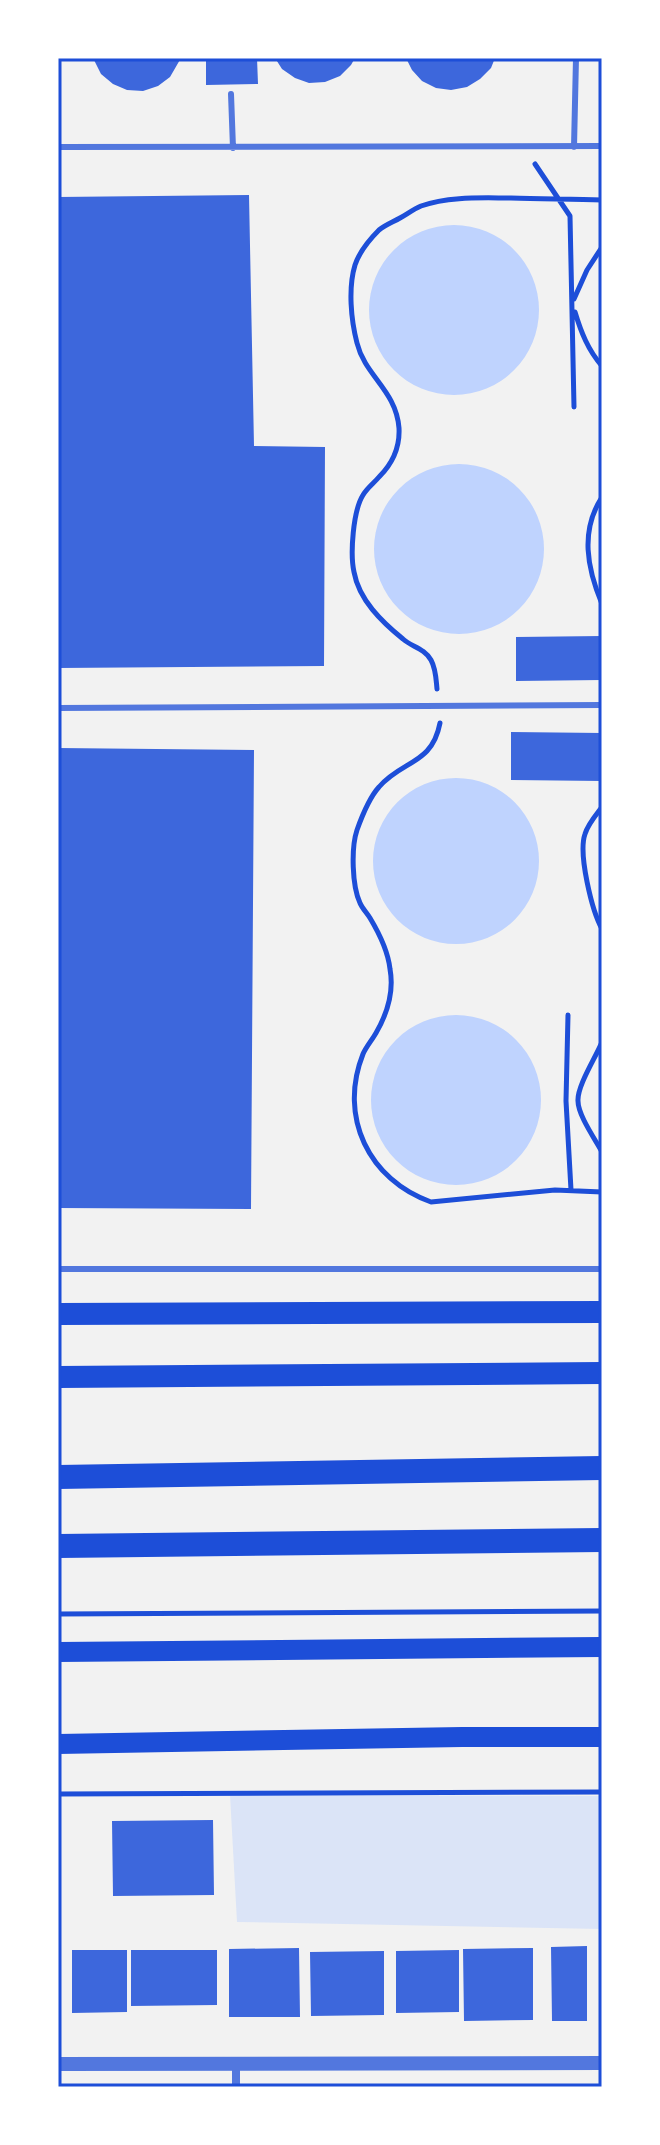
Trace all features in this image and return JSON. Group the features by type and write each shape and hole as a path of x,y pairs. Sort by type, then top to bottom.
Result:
{"highway":[{"path":"58,1314 602,1312"},
{"path":"58,1377 602,1373"},
{"path":"58,1477 602,1468"},
{"path":"58,1546 602,1540"}],"main road":[{"path":"58,1652 602,1647"},
{"path":"58,1744 602,1737"}],"street":[{"path":"58,2064 602,2063"},
{"path":"236,2065 236,2087"}],"lane":[{"path":"574,147 576,58"},
{"path":"231,94 233,148"},
{"path":"58,147 602,146"},
{"path":"58,708 602,705"},
{"path":"58,1269 602,1269"}],"path":[{"path":"523,147 570,216 574,407"},
{"path":"602,247 572,303 591,354 602,366"},
{"path":"602,497 596,506 589,533 587,555 602,604"},
{"path":"602,807 584,835 582,858 602,929"},
{"path":"568,1015 566,1101 571,1190"},
{"path":"602,1042 584,1077 577,1100 602,1152"},
{"path":"566,1101 577,1100"},
{"path":"58,1614 602,1611"},
{"path":"58,1794 602,1792"}],"shaded area":[{"path":"230,1795 602,1796 602,1929 237,1922"}],"water":[{"path":"454,225 487,231 514,250 533,277 539,310 533,343 514,370 487,389 454,395 421,389 394,370 375,343 369,310 375,277 394,250 421,231"},
{"path":"459,464 492,470 519,489 538,516 544,549 538,582 519,609 492,628 459,634 426,628 399,609 380,582 374,549 380,516 399,489 426,470"},
{"path":"456,778 488,784 515,802 533,829 539,861 533,893 515,920 488,938 456,944 424,938 397,920 379,893 373,861 379,829 397,802 424,784"},
{"path":"456,1015 488,1022 516,1040 534,1068 541,1100 534,1132 516,1160 488,1178 456,1185 424,1178 396,1160 378,1132 371,1100 378,1068 396,1040 424,1022"}],"building":[{"path":"93,58 181,58 170,77 158,86 143,91 127,90 113,84 101,74"},
{"path":"206,58 257,58 258,84 206,85"},
{"path":"275,58 355,58 340,76 325,82 309,83 282,69"},
{"path":"406,58 495,58 491,68 480,79 467,87 451,90 436,88 422,81"},
{"path":"249,195 254,446 325,447 324,666 58,668 58,197"},
{"path":"602,636 602,680 516,681 516,637"},
{"path":"511,732 602,733 602,781 511,780"},
{"path":"58,748 254,750 251,1209 58,1208"},
{"path":"213,1820 214,1895 113,1896 112,1821"},
{"path":"587,1946 587,2021 552,2021 551,1947"},
{"path":"299,1948 300,2017 229,2017 229,1949"},
{"path":"533,1948 533,2020 464,2021 463,1949"},
{"path":"72,1950 127,1950 127,2012 72,2013"},
{"path":"131,1950 217,1950 217,2005 131,2006"},
{"path":"459,1950 459,2012 396,2013 396,1951"},
{"path":"384,1951 384,2015 311,2016 310,1952"}]}
